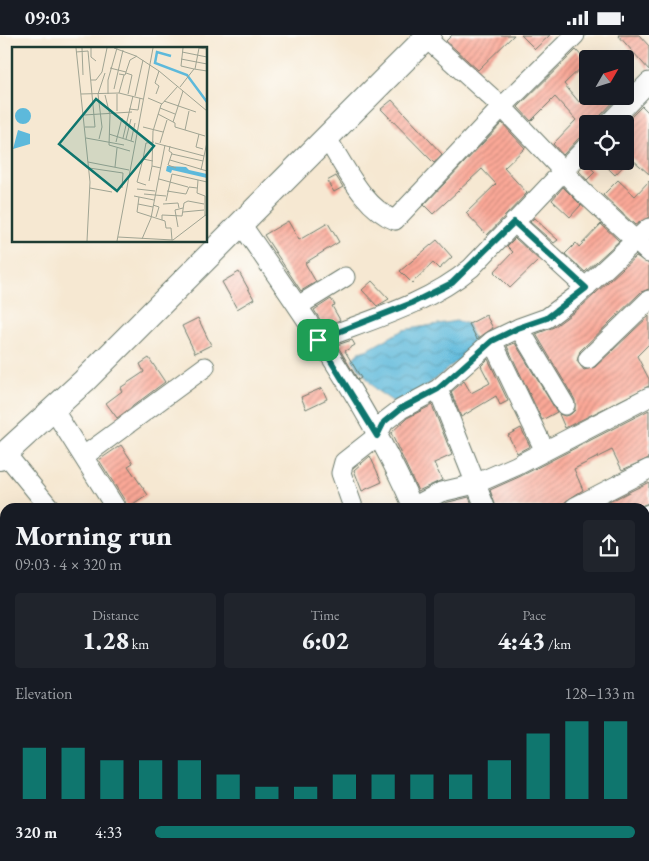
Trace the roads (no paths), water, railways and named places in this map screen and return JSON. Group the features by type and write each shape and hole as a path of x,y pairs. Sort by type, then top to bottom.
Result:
{"main road":[{"path":"3,456 327,139 427,36"}],"street":[{"path":"327,139 369,202 386,216 395,220 502,107 575,35"},
{"path":"427,36 502,107 563,172 649,253"},
{"path":"617,115 649,82"},
{"path":"318,340 412,303 446,287 471,268 579,155"},
{"path":"514,222 586,288"},
{"path":"241,224 298,306 390,455 411,503"},
{"path":"352,503 341,473 344,462 377,436 384,422 438,389 492,341 518,328 547,318 586,288 634,239 639,239 649,228"},
{"path":"298,306 346,277"},
{"path":"588,359 649,300"},
{"path":"518,328 565,405"},
{"path":"492,341 545,451"},
{"path":"84,456 205,367"},
{"path":"438,389 483,503"},
{"path":"420,503 441,492 475,483 545,451 649,397"},
{"path":"53,409 113,503"},
{"path":"3,456 45,503"},
{"path":"583,503 649,469"}],"water":[{"path":"456,321 468,324 476,346 401,407 376,390 352,359 359,352 369,349 403,330"}]}
